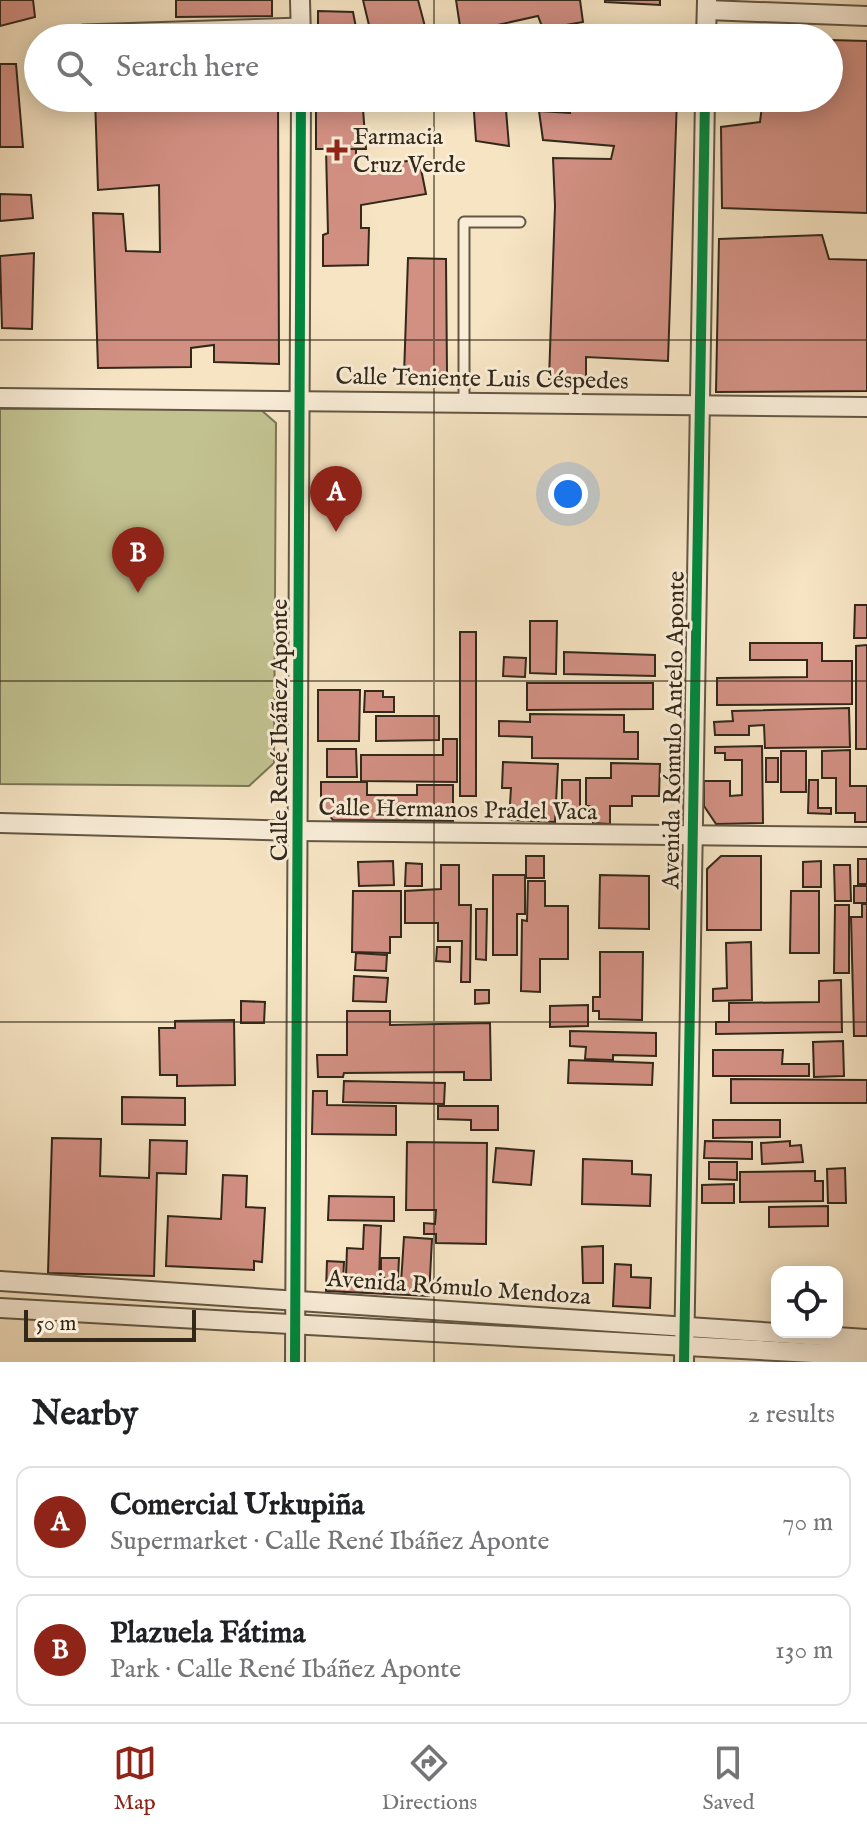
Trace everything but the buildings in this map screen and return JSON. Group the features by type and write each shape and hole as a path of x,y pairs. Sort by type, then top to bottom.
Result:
{"street":[{"path":"300,0 301,24"},
{"path":"707,5 867,16"},
{"name":"Calle René Ibáñez Aponte","path":"295,1362 301,112"},
{"name":"Avenida Rómulo Antelo Aponte","path":"684,1354 705,112"},
{"name":"Calle Teniente Luis Céspedes","path":"0,398 867,407"},
{"name":"Calle Hermanos Pradel Vaca","path":"0,823 299,831 867,837"},
{"name":"Avenida Rómulo Mendoza","path":"0,1281 867,1339"},
{"name":"Avenida Rómulo Mendoza","path":"0,1308 295,1323 684,1354 867,1356"}],"lane":[{"path":"464,402 464,222 520,222"}],"green space":[{"path":"0,409 260,409 276,423 274,763 249,786 0,784"}],"cycle path":[{"path":"295,1362 301,112"},
{"path":"684,1362 705,112"}],"place":[{"name":"Farmacia Cruz Verde","path":"337,150"},
{"name":"Comercial Urkupiña","path":"336,532"},
{"name":"Plazuela Fátima","path":"138,593"}]}
